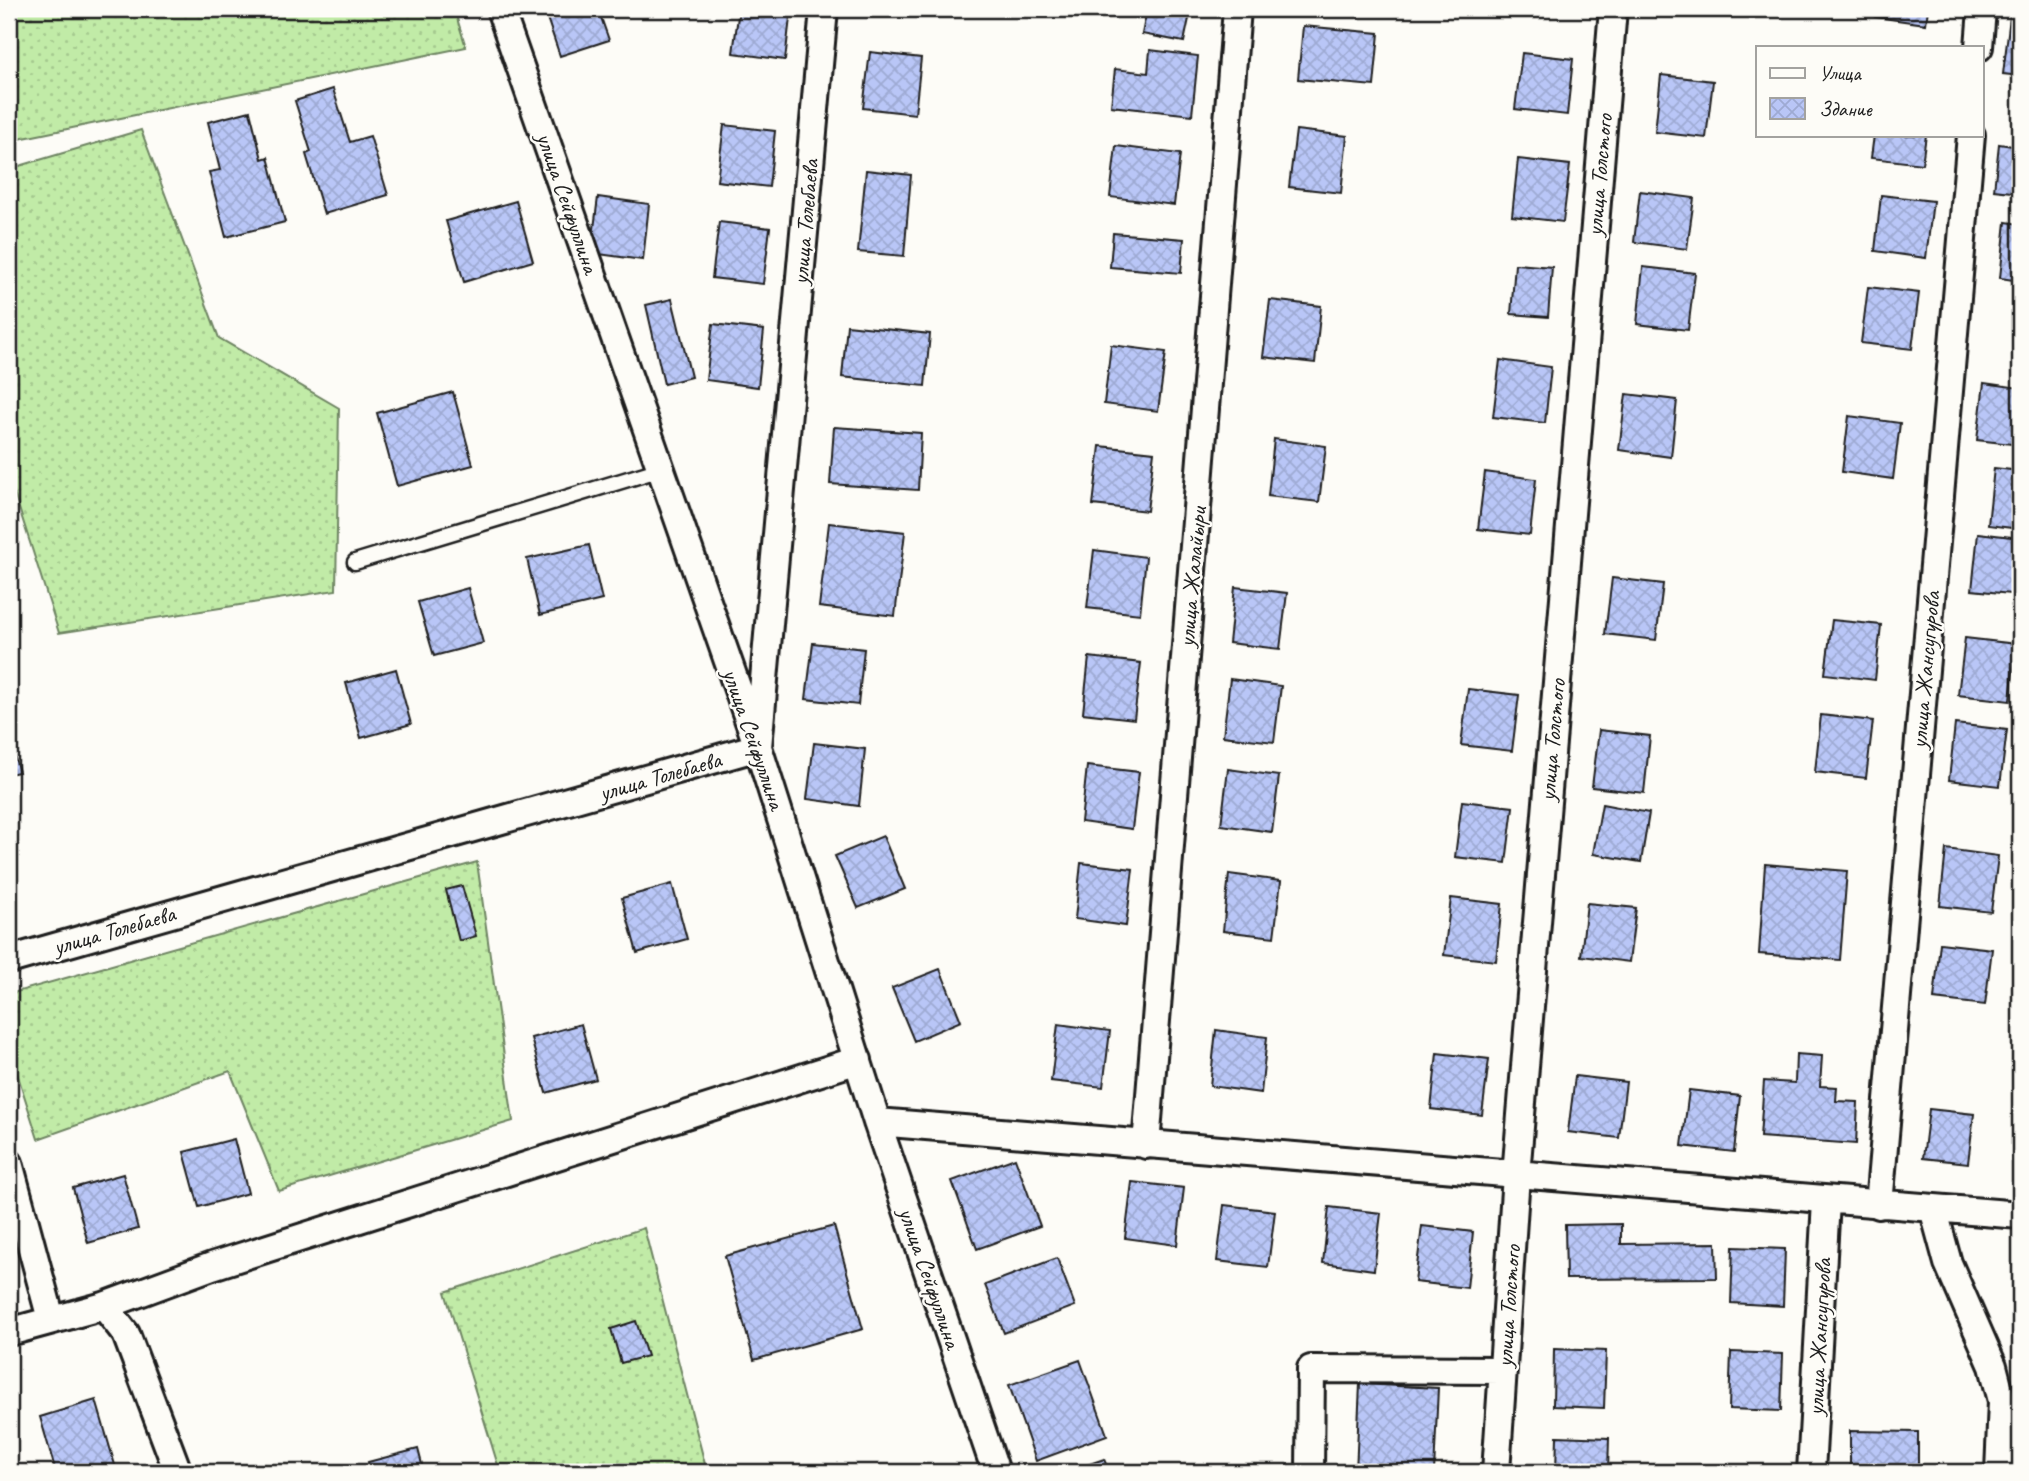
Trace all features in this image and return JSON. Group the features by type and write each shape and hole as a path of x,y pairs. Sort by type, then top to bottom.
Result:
{"street":[{"name":"улица Сейфуллина","path":"500,9 758,747 877,1122 996,1472"},
{"name":"улица Толебаева","path":"9,960 758,747 824,9"},
{"name":"улица Жалайыри","path":"1146,1145 1237,9"},
{"name":"улица Толстого","path":"1496,1472 1516,1175 1613,9"},
{"path":"1979,46 1982,9"},
{"name":"улица Жансугурова","path":"1878,1205 1971,136"},
{"path":"9,1332 104,1306 212,1266 858,1060"},
{"path":"877,1122 2020,1216"},
{"path":"9,1163 51,1319"},
{"name":"улица Жансугурова","path":"1811,1472 1826,1201"},
{"path":"1933,1208 1948,1263 1996,1377 2002,1401 1999,1472"},
{"path":"104,1306 126,1334 178,1472"},
{"path":"1310,1472 1311,1369 1503,1370"}],"lane":[{"path":"355,562 661,470"}],"green space":[{"path":"9,9 454,9 466,47 9,141"},
{"path":"141,130 219,338 339,408 336,590 59,633 9,477 9,169"},
{"path":"477,862 513,1121 279,1191 230,1071 38,1139 9,1048 9,994"},
{"path":"644,1228 707,1472 500,1472 445,1292"}],"building":[{"path":"544,9 598,9 609,40 560,56"},
{"path":"739,9 791,9 785,60 733,53"},
{"path":"1147,9 1191,9 1184,42 1142,34"},
{"path":"1876,9 1928,9 1926,24 1875,17"},
{"path":"2010,17 2020,19 2020,76 2003,74"},
{"path":"1303,26 1379,33 1374,86 1298,79"},
{"path":"1150,50 1198,56 1192,115 1111,106 1115,69 1148,73"},
{"path":"870,52 921,58 915,114 863,108"},
{"path":"1522,53 1573,59 1567,115 1515,109"},
{"path":"1661,75 1713,81 1706,138 1655,132"},
{"path":"333,89 350,142 370,136 388,195 324,214 306,154 311,152 295,101"},
{"path":"250,111 262,159 268,157 285,222 226,237 209,172 220,170 208,122"},
{"path":"724,125 775,131 769,187 717,181"},
{"path":"1296,130 1347,136 1341,193 1289,187"},
{"path":"1874,136 1926,136 1922,164 1871,158"},
{"path":"1999,144 2020,147 2020,193 1994,190"},
{"path":"1116,146 1180,154 1174,205 1110,197"},
{"path":"1518,159 1570,165 1563,222 1512,216"},
{"path":"866,170 911,175 904,256 858,252"},
{"path":"1640,191 1694,198 1687,249 1634,242"},
{"path":"1881,195 1933,201 1926,258 1875,251"},
{"path":"598,197 649,204 643,260 591,253"},
{"path":"516,201 533,261 464,282 446,221"},
{"path":"719,222 770,228 763,284 712,278"},
{"path":"2006,222 2020,224 2020,281 2000,278"},
{"path":"1113,233 1184,239 1181,273 1110,267"},
{"path":"1515,264 1552,267 1548,317 1511,314"},
{"path":"1643,267 1695,273 1688,330 1637,324"},
{"path":"1868,287 1919,293 1912,349 1861,343"},
{"path":"672,299 691,377 664,384 646,305"},
{"path":"1270,300 1321,306 1315,363 1263,357"},
{"path":"713,324 764,330 758,387 706,380"},
{"path":"847,325 930,334 925,386 842,377"},
{"path":"1111,345 1166,352 1158,411 1104,404"},
{"path":"1500,360 1551,367 1545,423 1493,417"},
{"path":"1984,383 2020,388 2020,445 1977,440"},
{"path":"453,392 473,465 397,486 377,413"},
{"path":"1626,394 1677,400 1671,457 1619,450"},
{"path":"1849,416 1900,423 1893,479 1842,472"},
{"path":"834,427 921,433 918,490 830,484"},
{"path":"1274,439 1326,446 1319,502 1268,496"},
{"path":"1100,446 1154,452 1147,511 1093,505"},
{"path":"1994,468 2020,471 2020,529 1988,525"},
{"path":"1485,472 1536,479 1530,535 1478,529"},
{"path":"829,523 905,532 895,616 819,607"},
{"path":"1978,533 2020,538 2020,595 1972,590"},
{"path":"589,545 602,600 540,615 527,559"},
{"path":"1094,550 1146,557 1140,614 1087,608"},
{"path":"1612,578 1663,584 1656,640 1605,634"},
{"path":"1235,587 1287,593 1280,649 1229,643"},
{"path":"468,588 483,643 434,656 418,602"},
{"path":"1832,620 1881,625 1875,680 1825,674"},
{"path":"1965,638 2016,644 2010,701 1958,695"},
{"path":"813,643 864,649 858,705 806,699"},
{"path":"1089,657 1141,663 1134,719 1083,713"},
{"path":"396,669 411,724 361,738 346,683"},
{"path":"1230,679 1281,686 1274,742 1223,736"},
{"path":"1468,689 1519,695 1512,751 1461,745"},
{"path":"1821,715 1873,721 1866,778 1815,772"},
{"path":"1955,724 2007,730 2000,786 1949,780"},
{"path":"1599,730 1650,736 1644,793 1592,787"},
{"path":"9,737 19,772 9,774"},
{"path":"814,743 865,749 859,806 807,799"},
{"path":"1087,766 1139,772 1132,829 1081,822"},
{"path":"1228,769 1279,776 1272,832 1221,825"},
{"path":"1462,801 1513,807 1506,863 1455,857"},
{"path":"1602,804 1649,813 1641,862 1593,854"},
{"path":"883,836 905,889 858,908 835,856"},
{"path":"1946,849 1998,856 1991,912 1940,906"},
{"path":"1081,863 1133,869 1126,926 1075,919"},
{"path":"1765,864 1847,871 1840,960 1759,954"},
{"path":"1229,874 1281,881 1274,937 1223,931"},
{"path":"672,884 687,939 637,953 622,898"},
{"path":"462,886 476,936 459,941 446,890"},
{"path":"1451,898 1502,904 1496,961 1444,955"},
{"path":"1587,903 1636,908 1629,962 1581,956"},
{"path":"1940,943 1992,949 1985,1005 1934,999"},
{"path":"940,969 961,1021 914,1041 892,988"},
{"path":"581,1024 596,1079 546,1093 531,1038"},
{"path":"1058,1024 1110,1031 1103,1087 1051,1081"},
{"path":"1216,1030 1267,1037 1261,1093 1210,1086"},
{"path":"1437,1053 1489,1059 1482,1115 1431,1109"},
{"path":"1796,1054 1822,1056 1820,1086 1837,1087 1836,1101 1858,1102 1856,1144 1760,1137 1764,1081 1795,1083"},
{"path":"1575,1076 1626,1082 1619,1138 1568,1132"},
{"path":"1689,1090 1740,1096 1734,1152 1682,1146"},
{"path":"1929,1109 1974,1114 1968,1163 1923,1158"},
{"path":"234,1139 248,1193 199,1207 184,1152"},
{"path":"1015,1158 1040,1226 977,1249 952,1181"},
{"path":"123,1174 138,1229 88,1243 73,1188"},
{"path":"1132,1182 1184,1188 1177,1245 1125,1238"},
{"path":"1224,1205 1275,1211 1268,1267 1217,1261"},
{"path":"1329,1207 1381,1213 1374,1270 1323,1263"},
{"path":"1621,1224 1621,1244 1716,1243 1717,1278 1566,1279 1565,1225"},
{"path":"834,1226 863,1329 754,1360 725,1256"},
{"path":"1422,1226 1473,1232 1467,1288 1415,1282"},
{"path":"1733,1247 1785,1249 1783,1306 1731,1303"},
{"path":"1057,1258 1075,1306 1004,1333 985,1285"},
{"path":"636,1321 647,1356 621,1363 611,1329"},
{"path":"1554,1349 1606,1351 1604,1408 1553,1406"},
{"path":"1731,1352 1783,1354 1781,1411 1729,1409"},
{"path":"1080,1360 1107,1435 1036,1461 1009,1385"},
{"path":"1360,1384 1438,1388 1434,1472 1356,1472"},
{"path":"96,1400 117,1472 56,1472 40,1417"},
{"path":"1850,1431 1918,1432 1918,1472 1850,1472"},
{"path":"1557,1436 1609,1438 1608,1472 1556,1472"},
{"path":"418,1449 424,1472 370,1472 368,1462"},
{"path":"1104,1459 1109,1472 1066,1472"},
{"path":"1721,1469 1772,1471 1772,1472 1721,1472"}]}
